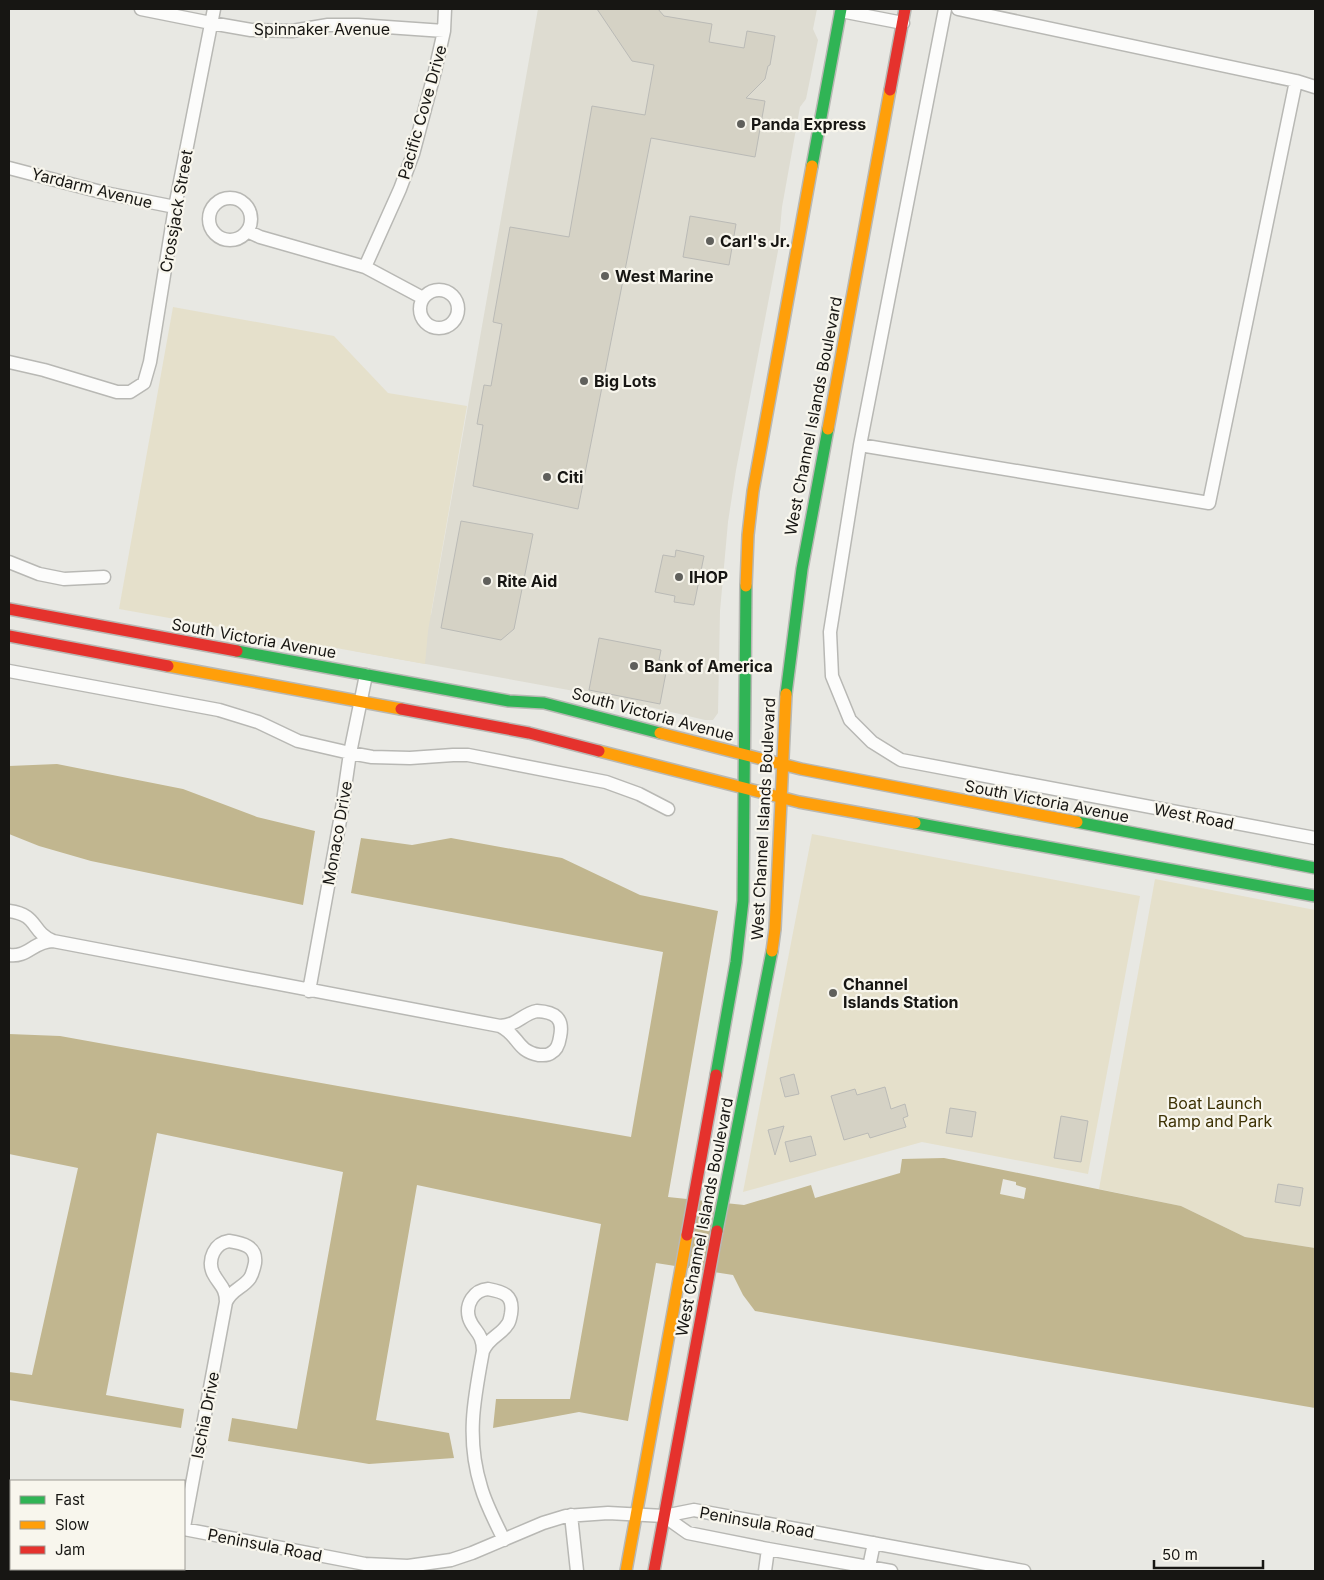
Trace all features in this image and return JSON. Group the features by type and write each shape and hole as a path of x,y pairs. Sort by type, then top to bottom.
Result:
{"main road":[{"name":"West Channel Islands Boulevard","path":"654,1571 724,1195 770,966 775,929 785,698 802,568 905,9"},
{"name":"West Channel Islands Boulevard","path":"626,1571 736,962 743,901 745,590 748,535 753,491 841,10"},
{"name":"South Victoria Avenue","path":"9,609 509,701 544,703 781,765 1315,868"},
{"path":"9,636 561,740 780,798 1315,896"}],"street":[{"name":"Spinnaker Avenue","path":"141,9 211,24 251,30 292,31 328,25 358,25 444,32"},
{"name":"Crossjack Street","path":"9,362 44,370 117,392 130,392 144,383 148,374 175,207 214,9"},
{"name":"Pacific Cove Drive","path":"365,267 400,189 413,154 444,32 445,9"},
{"name":"West Road","path":"945,9 860,445 830,632 832,676 850,720 872,742 901,760 1315,838"},
{"path":"958,9 1315,86"},
{"path":"841,10 903,23"},
{"path":"860,445 1209,504 1296,81"},
{"name":"Yardarm Avenue","path":"9,168 105,193 175,207"},
{"path":"247,230 260,237 365,267 423,298"},
{"path":"9,562 39,574 64,579 104,577"},
{"path":"9,671 219,710 258,722 298,741 350,754 372,757 410,758 453,755 483,758 606,782 631,791 668,809"},
{"name":"Monaco Drive","path":"309,991 341,815 350,754 366,675"},
{"path":"9,911 27,916 42,935 53,941 309,991 500,1026 517,1022 534,1011 550,1013 556,1017 560,1024 560,1041 551,1054 534,1054 524,1049 513,1035 500,1026"},
{"path":"9,955 18,955 39,943 53,941"},
{"path":"223,1242 243,1243 250,1247 254,1253 254,1269 250,1277 232,1292 226,1302 224,1289 212,1270 213,1253 217,1246 223,1242"},
{"path":"483,1350 489,1340 506,1327 512,1307 509,1298 504,1293 488,1289 480,1290 474,1294 470,1301 468,1312 470,1320 481,1337 483,1350 472,1410 473,1450 481,1489 504,1540"},
{"name":"Ischia Drive","path":"185,1523 226,1302"},
{"name":"Peninsula Road","path":"185,1528 365,1564 408,1566 451,1560 554,1519 571,1515 637,1514 664,1516 694,1510 1024,1571"},
{"path":"571,1515 577,1571"},
{"name":"Peninsula Road","path":"664,1516 688,1533 891,1571"},
{"path":"869,1567 874,1543"},
{"path":"765,1571 768,1549"}],"shaded area":[{"path":"538,9 817,9 813,29 818,40 806,99 800,107 782,207 778,251 736,470 728,522 720,611 718,713 713,720 705,720 607,697 354,651 390,622 431,615"},
{"path":"57,764 183,789 257,817 315,831 303,905 91,861 39,846 9,834 9,766"},
{"path":"361,838 412,845 451,838 562,858 640,895 718,911 668,1197 744,1205 811,1185 815,1198 900,1173 902,1159 944,1158 1181,1206 1245,1237 1315,1248 1315,1408 755,1311 743,1295 733,1275 656,1263 628,1421 579,1412 493,1428 496,1399 570,1399 601,1224 417,1185 376,1420 449,1433 454,1458 369,1464 228,1441 232,1418 297,1429 343,1172 157,1133 106,1395 184,1409 181,1428 9,1400 9,1372 32,1375 78,1168 9,1154 9,1034 60,1036 631,1137 663,952 351,893"}],"green space":[{"path":"173,307 334,336 388,393 467,406 428,631 425,664 119,609"},
{"path":"812,834 1140,896 1088,1174 922,1142 743,1192"},
{"name":"Boat Launch Ramp and Park","path":"1155,879 1315,910 1315,1248 1245,1237 1181,1206 1099,1189"}],"pier":[{"path":"1003,1179 1016,1182 1016,1185 1026,1188 1024,1199 1000,1194"}],"building":[{"path":"597,9 658,9 664,16 712,24 709,42 744,48 747,31 775,36 770,65 768,66 765,79 746,98 765,101 755,157 651,138 578,509 473,486 483,425 477,424 484,385 491,386 502,324 493,322 510,227 569,237 592,106 645,115 654,65 632,61"},
{"name":"Carl's Jr.","path":"690,216 736,224 729,265 683,257"},
{"name":"Rite Aid","path":"461,521 533,534 514,629 501,640 441,628"},
{"path":"676,550 704,556 694,605 674,602 675,596 655,592 663,555 675,557"},
{"path":"599,638 661,650 659,660 668,662 660,704 589,690"},
{"path":"794,1074 799,1094 785,1097 780,1078"},
{"path":"885,1087 891,1109 905,1104 908,1116 903,1118 906,1127 870,1138 868,1133 844,1140 831,1096 855,1089 857,1095"},
{"path":"950,1108 976,1112 972,1137 946,1133"},
{"path":"1061,1116 1088,1121 1081,1162 1054,1158"},
{"path":"784,1126 775,1155 768,1130"},
{"path":"811,1136 816,1155 790,1162 785,1142"},
{"path":"1278,1184 1303,1188 1300,1206 1275,1202"}],"traffic: fast":[{"path":"812,166 841,9"},
{"path":"786,694 802,569 828,429"},
{"path":"716,1075 736,962 743,901 746,586"},
{"path":"237,651 509,701 544,703 660,733"},
{"path":"1077,822 1315,868"},
{"path":"915,823 1315,896"},
{"path":"717,1231 772,951"}],"traffic: slow":[{"path":"828,429 890,90"},
{"path":"746,586 748,535 753,491 812,166"},
{"path":"168,666 401,709"},
{"path":"772,951 775,929 786,694"},
{"path":"660,733 801,769 1077,822"},
{"path":"599,751 799,802 915,823"},
{"path":"626,1571 687,1235"}],"traffic: jam":[{"path":"890,90 905,9"},
{"path":"9,609 237,651"},
{"path":"9,636 168,666"},
{"path":"401,709 529,733 599,751"},
{"path":"687,1235 716,1075"},
{"path":"654,1571 717,1231"}],"place":[{"name":"Panda Express","path":"741,124"},
{"name":"Carl's Jr.","path":"710,241"},
{"name":"West Marine","path":"605,276"},
{"name":"Big Lots","path":"584,381"},
{"name":"Citi","path":"547,477"},
{"name":"IHOP","path":"679,577"},
{"name":"Rite Aid","path":"487,581"},
{"name":"Bank of America","path":"634,666"},
{"name":"Channel Islands Station","path":"833,993"}]}
